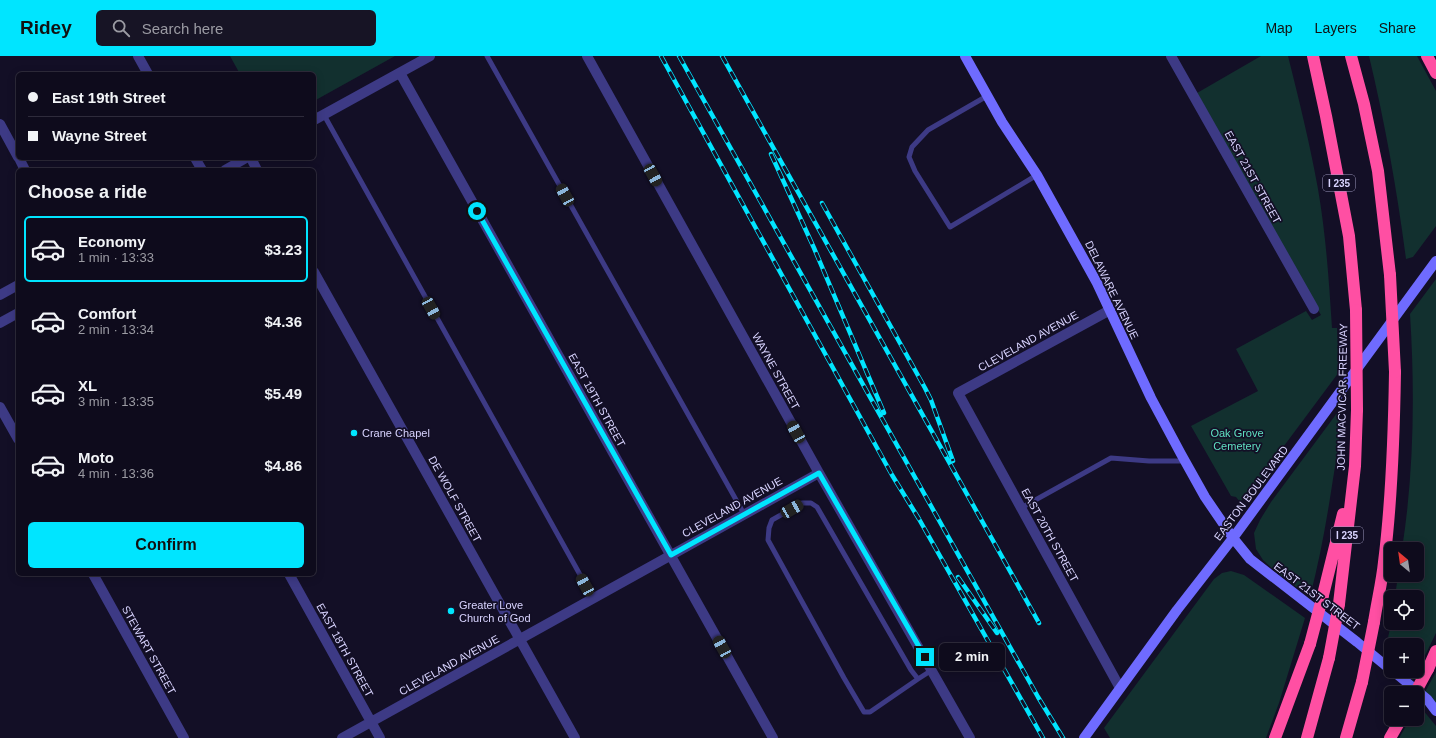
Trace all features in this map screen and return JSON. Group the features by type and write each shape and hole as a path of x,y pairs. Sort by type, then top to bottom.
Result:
{"highway":[{"name":"JOHN MACVICAR FREEWAY","path":"1307,738 1329,658 1339,604 1355,466 1357,410 1356,310 1349,236 1313,56"},
{"path":"1346,738 1362,682 1384,562 1395,421 1395,372 1390,275 1378,171 1364,104 1351,56"},
{"path":"1427,56 1436,73"},
{"path":"1275,738 1310,644 1355,466"},
{"path":"1419,686 1436,651"},
{"path":"1390,738 1397,726"}],"main road":[{"name":"DELAWARE AVENUE","path":"965,56 1002,122 1037,175 1097,283 1151,398 1185,462 1205,497 1233,538"},
{"name":"EASTON BOULEVARD","path":"1084,738 1436,261"},
{"name":"EAST 21ST STREET","path":"1233,538 1250,559 1384,664"},
{"name":"EAST 21ST STREET","path":"1402,678 1427,699 1436,710"}],"street":[{"path":"138,56 147,72"},
{"path":"316,119 430,56"},
{"name":"WAYNE STREET","path":"587,56 819,473 970,738"},
{"name":"EAST 21ST STREET","path":"1171,56 1314,309"},
{"name":"EAST 19TH STREET","path":"400,73 773,738"},
{"path":"0,124 16,153"},
{"path":"228,168 242,160"},
{"name":"DE WOLF STREET","path":"316,276 575,738"},
{"path":"0,294 16,286"},
{"name":"CLEVELAND AVENUE","path":"958,393 1110,310"},
{"path":"0,323 16,314"},
{"name":"EAST 20TH STREET","path":"958,393 1120,688"},
{"path":"0,407 16,435"},
{"name":"CLEVELAND AVENUE","path":"342,738 819,473"},
{"name":"STEWART STREET","path":"94,576 184,738"},
{"name":"EAST 18TH STREET","path":"290,576 380,738"}],"lane":[{"path":"487,56 744,514"},
{"path":"987,96 928,130 912,147 909,157 915,171 950,227 1037,175"},
{"path":"324,115 593,598"},
{"path":"1021,508 1110,458 1185,462"},
{"path":"918,679 911,670 817,507 811,503 802,503 772,520 769,528 768,540 864,712 870,712 932,670"}],"green space":[{"path":"230,56 395,56 316,100 316,72 239,72"},
{"name":"Oak Grove Cemetery","path":"1261,56 1288,56 1321,206 1327,258 1332,328 1337,328 1339,372 1252,489 1240,502 1236,497 1231,496 1191,426 1258,391 1236,349 1306,311 1312,320 1321,315 1197,93"},
{"path":"1369,56 1417,56 1436,91 1436,226 1413,257 1406,259 1390,157"},
{"path":"1436,279 1436,633 1424,658 1424,638 1388,638 1390,630 1424,630 1424,590 1396,590 1397,582 1424,582 1424,542 1403,542 1409,491 1413,403 1410,314"},
{"path":"1340,409 1336,462 1323,538 1310,597 1276,572 1263,560 1256,549 1254,533 1271,502"},
{"path":"1231,571 1244,575 1305,618 1279,703 1266,738 1110,738 1104,728 1214,579 1222,573"},
{"path":"1436,672 1436,704 1425,692"},
{"path":"1424,711 1436,726 1436,738 1399,738 1406,726 1424,726"}],"railway":[{"path":"661,56 892,475 919,519 1043,738"},
{"path":"679,56 1038,697 1063,738"},
{"path":"722,56 1039,623"},
{"path":"771,154 814,248 884,413"},
{"path":"822,203 925,388 931,400 953,461"},
{"path":"958,577 997,633"}],"place":[{"name":"Crane Chapel","path":"354,433"},
{"name":"Greater Love Church of God","path":"451,611"}],"route":[{"path":"477,211 671,555 819,473 925,657"}]}
